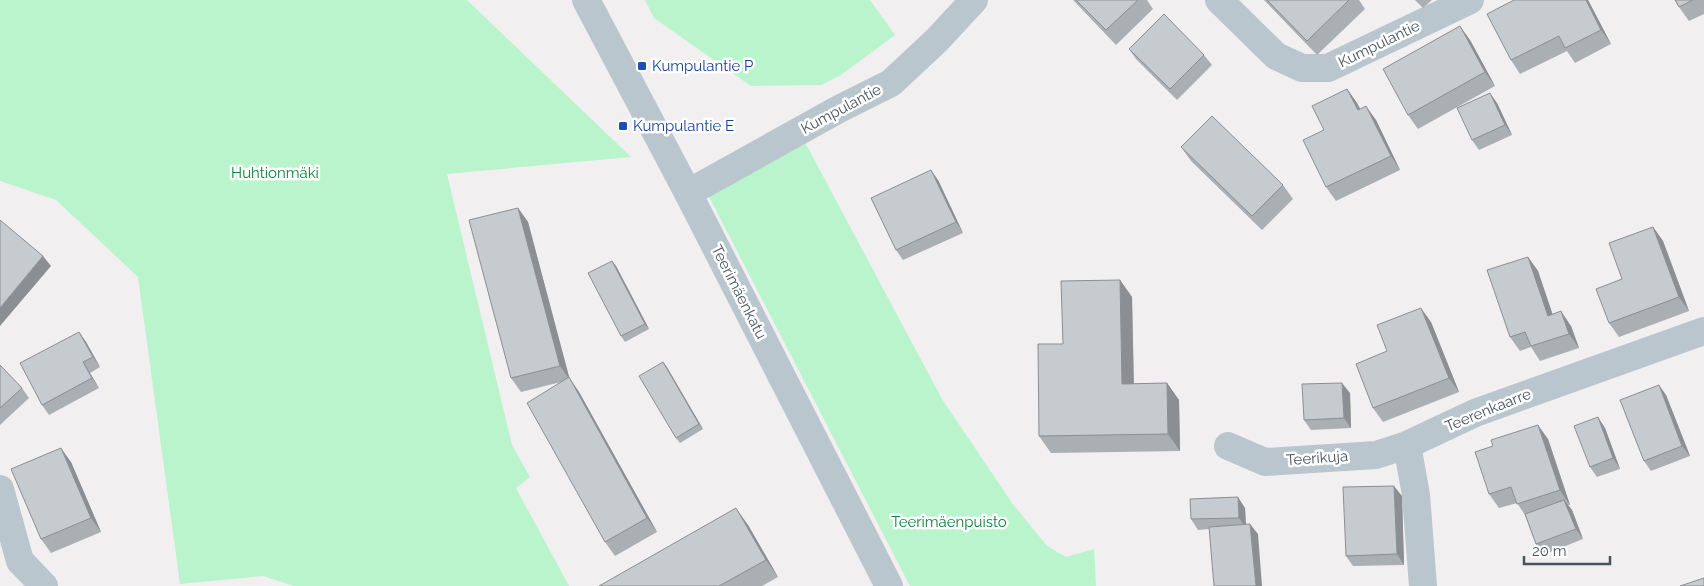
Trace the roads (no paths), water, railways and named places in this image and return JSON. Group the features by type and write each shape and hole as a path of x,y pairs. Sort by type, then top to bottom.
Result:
{"street":[{"name":"Teerimäenkatu","path":"586,0 688,193 889,586"},
{"name":"Kumpulantie","path":"688,193 823,118 891,83 937,40 974,0"},
{"name":"Kumpulantie","path":"1219,0 1276,56 1302,68 1328,68 1470,0"},
{"name":"Teerenkaarre","path":"1407,444 1475,413 1704,331"},
{"name":"Teerikuja","path":"1228,446 1265,462 1376,454 1407,444"},
{"path":"1407,444 1416,496 1423,586"},
{"path":"0,489 20,561 44,586"}],"place":[{"name":"Kumpulantie P","path":"642,66"},
{"name":"Kumpulantie E","path":"623,126"}],"park label":[{"name":"Huhtionmäki","path":"275,173"},
{"name":"Teerimäenpuisto","path":"949,522"}]}
